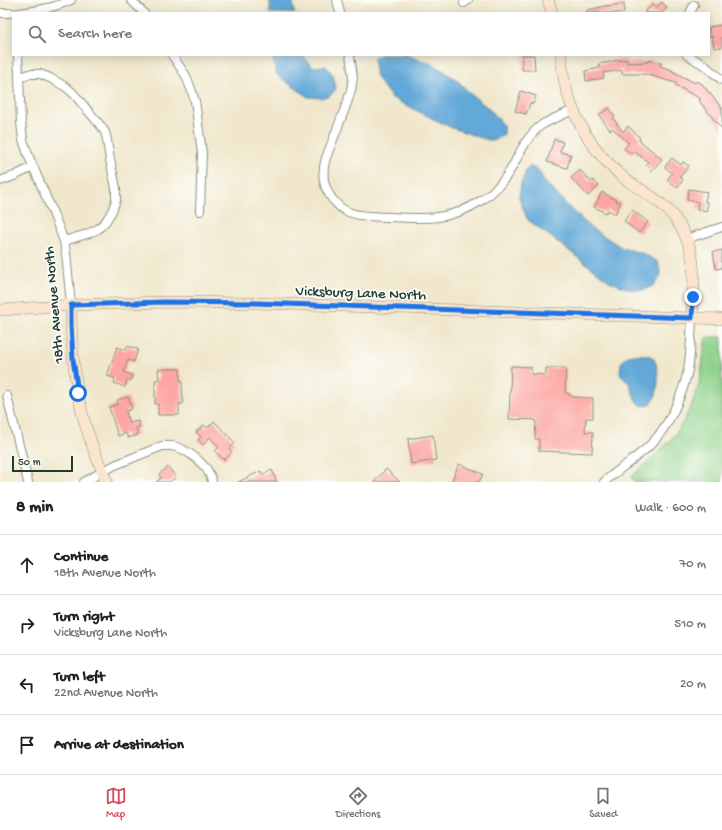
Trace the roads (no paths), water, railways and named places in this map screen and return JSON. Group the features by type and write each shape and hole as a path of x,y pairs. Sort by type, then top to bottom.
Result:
{"main road":[{"path":"548,0 552,12"},
{"path":"561,56 564,79 573,110 592,145 608,163 626,179 660,202 672,214 681,228 688,243 694,276 692,318"},
{"name":"Vicksburg Lane North","path":"0,310 71,305 164,302 256,303 722,319"},
{"name":"18th Avenue North","path":"71,305 73,359 78,393 86,426 107,482"}],"street":[{"path":"26,12 40,10 71,0"},
{"path":"132,0 143,12"},
{"path":"337,0 340,12"},
{"path":"690,12 694,5"},
{"path":"0,14 12,13"},
{"name":"18th Avenue North","path":"18,56 20,122 29,157 64,241 71,305"},
{"path":"173,56 186,76 192,89 195,101 202,153 200,211"},
{"path":"350,56 353,77 351,90 323,166 322,174 328,193 342,208 351,213 362,215 438,218 456,214 472,207 487,197 500,184 511,170 524,144 532,134 542,125 573,110"},
{"path":"689,56 704,65 722,80"},
{"path":"19,78 29,74 40,74 66,87 80,100 105,132 116,188 116,200 112,211 106,221 98,229 64,241"},
{"path":"0,181 33,167"},
{"path":"686,239 722,227"},
{"path":"604,482 648,447 662,430 674,411 688,369 692,318"},
{"path":"7,396 28,482"},
{"path":"84,482 115,465 162,446 180,448 189,453 206,468 212,482"}],"water":[{"path":"270,0 292,0 295,12 270,12"},
{"path":"272,56 304,56 311,66 325,66 332,73 336,89 329,97 308,97 277,75"},
{"path":"378,56 408,56 439,68 457,80 496,116 504,126 504,134 493,141 478,137 450,127 391,97 376,77 374,58"},
{"path":"530,166 539,171 544,181 591,228 621,247 644,254 658,262 661,276 654,285 645,290 629,289 609,281 527,219 519,197 521,184 526,170"},
{"path":"633,355 650,356 655,360 658,371 657,388 655,398 650,405 643,406 636,401 629,383 622,377 620,371 621,363 626,357"}]}
